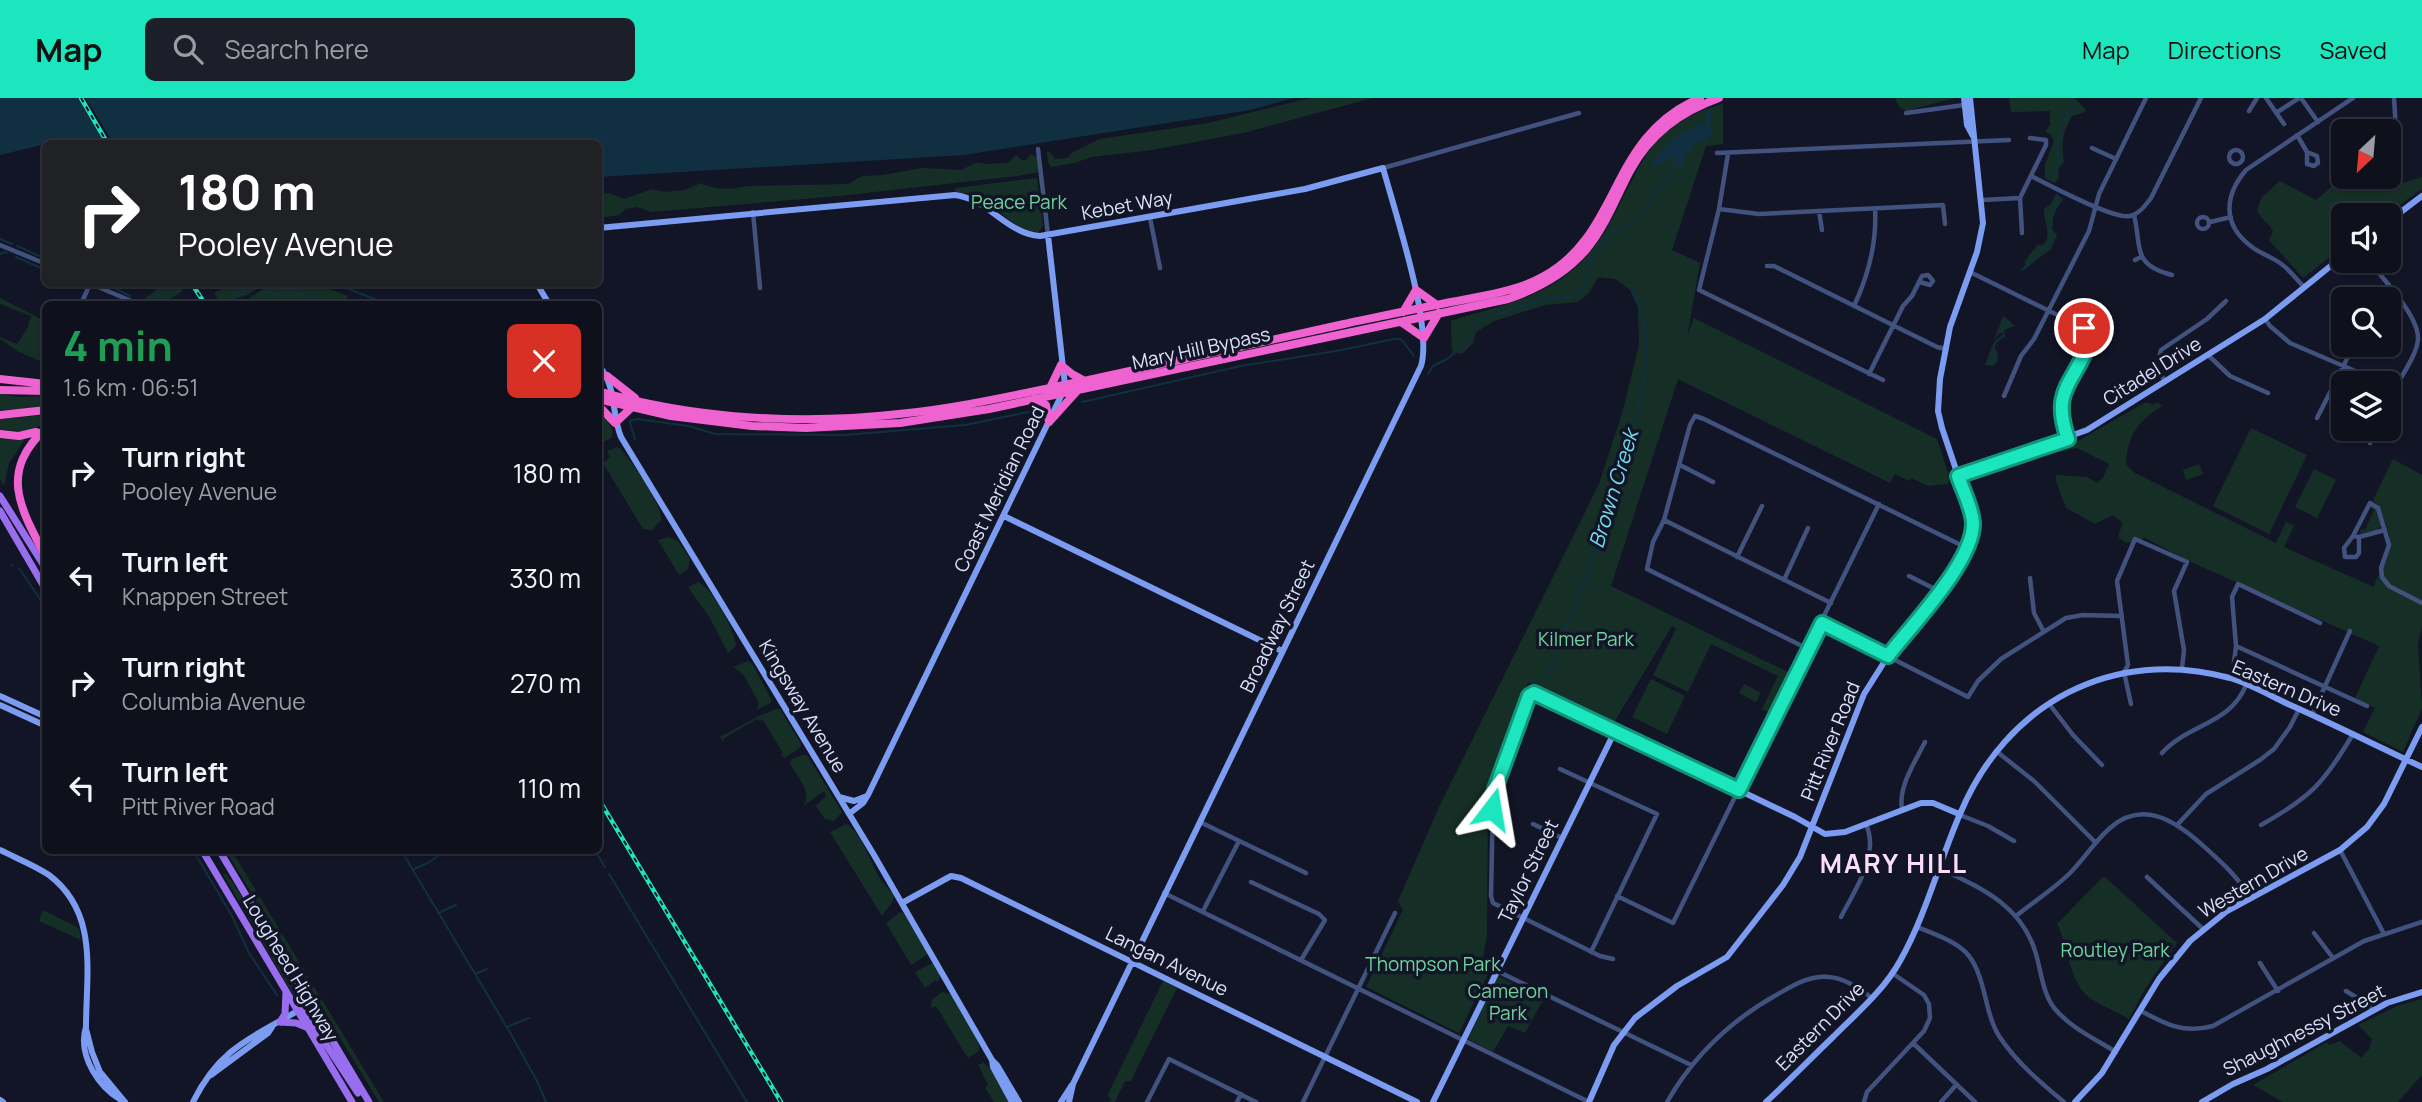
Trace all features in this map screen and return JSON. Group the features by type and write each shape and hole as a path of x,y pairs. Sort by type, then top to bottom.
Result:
{"highway":[{"name":"Mary Hill Bypass","path":"634,404 752,417 850,418 942,409 1050,387 1077,391 1401,321 1419,313 1515,288 1542,278 1562,264 1579,249 1595,226 1625,167 1643,139 1678,109 1700,98"},
{"name":"Mary Hill Bypass","path":"1438,309 1508,299 1531,291 1558,276 1583,254 1595,238 1634,164 1658,133 1682,114 1719,98"},
{"path":"1401,321 1424,338 1438,309 1416,290 1403,312"},
{"name":"Mary Hill Bypass","path":"602,393 634,404 732,424 840,427 939,418 1035,399 1085,380 1403,312 1419,313"},
{"path":"1050,387 1061,365 1085,380"},
{"path":"602,372 634,404 615,424 602,407"},
{"path":"0,379 42,384"},
{"path":"0,390 42,391"},
{"path":"1049,422 1077,391"},
{"name":"Mary Hill Bypass","path":"602,401 613,399"},
{"path":"1035,399 1046,405 1049,422"},
{"path":"0,415 42,410"},
{"path":"0,434 24,435 42,429"},
{"path":"42,431 18,453 10,467 9,479 13,494 42,549"}],"main road":[{"path":"0,496 42,563"},
{"path":"0,511 42,583"},
{"path":"0,516 32,566"},
{"name":"Lougheed Highway","path":"204,854 286,992 303,1007 307,1028 352,1102"},
{"name":"Lougheed Highway","path":"221,854 255,908 303,1007 366,1102"},
{"path":"276,1024 285,1014 286,992"},
{"path":"276,1024 298,1023 307,1028"}],"street":[{"name":"Pitt River Road","path":"1589,1102 1602,1069 1623,1032 1635,1018 1654,1001 1727,957 1783,885 1797,862 1860,702 1888,656 1939,592 1967,548 1973,521 1938,415 1940,379 1952,320 1970,272 1983,223 1982,200 1966,104 1970,98"},
{"path":"2004,396 2021,356 2034,339 2089,231 2099,194 2146,98"},
{"path":"2031,176 2116,216 2134,215 2145,207 2151,198 2202,98"},
{"path":"2249,111 2257,98"},
{"path":"2266,98 2284,124"},
{"path":"2276,113 2300,98 2318,122"},
{"path":"2304,287 2282,264 2241,238 2231,217 2230,197 2234,184 2245,170 2353,98"},
{"path":"2394,98 2395,119"},
{"path":"1906,113 1966,104"},
{"name":"Kebet Way","path":"602,228 955,195 978,201 1017,230 1032,235 1048,235 1305,189 1578,113"},
{"path":"2297,135 2307,152"},
{"path":"2022,233 2021,198 2046,140 2030,138"},
{"path":"1717,153 1973,139 2009,140"},
{"path":"2092,148 2116,159"},
{"path":"1038,149 1063,389"},
{"path":"1728,153 1719,209 1699,289 1883,380"},
{"path":"2240,162 2245,170"},
{"name":"Broadway Street","path":"1061,1102 1073,1084 1419,371 1423,359 1424,338 1416,290 1383,168"},
{"path":"2401,212 2422,196"},
{"path":"1982,200 2021,198"},
{"path":"1719,209 1745,214 1943,205 1945,224"},
{"path":"1854,306 1866,278 1877,233 1875,208"},
{"path":"1819,211 1822,230"},
{"path":"753,212 760,288"},
{"path":"2134,215 2141,257 2150,267 2172,275"},
{"path":"2210,222 2231,217"},
{"path":"1150,218 1160,268"},
{"path":"0,245 42,262"},
{"path":"2135,260 2141,257"},
{"path":"1766,266 1774,266 1937,347 1946,349"},
{"name":"Citadel Drive","path":"1958,476 2068,439 2095,426 2265,319 2331,266"},
{"path":"1970,272 2048,309 2090,334 2087,347 2060,401 2061,417 2068,439"},
{"path":"2378,273 2416,325 2416,346 2401,377"},
{"path":"1869,374 1904,304 1911,298 1920,282"},
{"path":"98,287 131,301"},
{"path":"2165,382 2157,362 2161,350 2207,319 2225,301"},
{"path":"2265,319 2290,343 2357,371"},
{"path":"2208,355 2230,376 2268,393"},
{"path":"2318,418 2348,357"},
{"name":"Kingsway Avenue","path":"602,373 613,399 615,424 621,437 902,903 992,1060 1012,1102"},
{"name":"Coast Meridian Road","path":"849,814 868,795 1063,389"},
{"path":"1808,649 1647,569 1653,542 1664,520 1695,416 1967,548"},
{"path":"1679,465 1713,482"},
{"path":"2356,537 2356,557 2345,557 2344,548 2356,537 2370,503 2380,510 2389,549 2381,568 2382,578 2389,586 2422,603"},
{"path":"1617,896 1673,923 1879,504"},
{"path":"1737,557 1762,506"},
{"path":"1003,516 1282,651"},
{"path":"1664,520 1832,603"},
{"path":"1784,580 1808,528"},
{"path":"2356,537 2385,530"},
{"path":"2131,704 2124,672 2128,665 2117,581 2135,539 2187,562 2174,591 2183,650 2182,668"},
{"path":"1909,576 1939,592"},
{"path":"2030,578 2034,613 2044,632"},
{"path":"2232,679 2236,646 2232,597 2238,584 2320,623"},
{"path":"1822,623 1968,697 1978,681 2001,659 2066,618 2083,615 2122,616"},
{"path":"2312,715 2350,631"},
{"path":"2236,646 2367,706"},
{"name":"Eastern Drive","path":"1766,1102 1872,998 1892,973 1916,926 1970,790 1995,751 2018,727 2083,684 2124,672 2182,668 2232,679 2422,767"},
{"path":"2162,753 2171,743 2232,709 2241,698 2246,685"},
{"path":"1613,959 1591,952 1493,903 1493,799 1526,704 1532,694 1538,694 1739,790 1825,834 1846,832 1902,809 1921,803 1933,803 1988,826 2014,841"},
{"path":"0,696 42,716"},
{"path":"2049,704 2073,735 2102,765"},
{"path":"0,705 42,724"},
{"path":"2178,824 2206,794 2260,761 2274,749 2299,709"},
{"name":"Western Drive","path":"2075,1102 2096,1080 2116,1052 2169,965 2203,929 2250,898 2340,850 2375,818 2422,727"},
{"name":"Taylor Street","path":"1433,1102 1615,731"},
{"path":"2261,825 2293,807 2319,786 2353,734"},
{"path":"1902,809 1900,799 1925,742"},
{"path":"1995,751 2034,781 2096,843"},
{"path":"1560,769 1657,814 1591,952"},
{"path":"839,797 857,800 868,795"},
{"path":"2015,916 2069,874 2110,828 2123,820 2138,816 2154,816 2178,824 2230,870 2250,898"},
{"path":"1199,821 1306,873"},
{"path":"1841,917 1868,860 1872,844 1866,823"},
{"path":"1533,824 1562,838"},
{"path":"1203,911 1240,841"},
{"path":"0,850 47,874 68,894 79,911 87,943 84,1041 104,1087 125,1102"},
{"path":"2340,850 2384,934"},
{"path":"1939,868 1984,889 2015,916 2033,945 2053,1007 2069,1023 2116,1052"},
{"name":"Langan Avenue","path":"902,903 951,876 961,878 1418,1102"},
{"path":"2147,877 2203,929"},
{"path":"1251,882 1319,914 1325,920 1301,960"},
{"path":"1164,893 1589,1102"},
{"path":"1303,1102 1395,913"},
{"path":"2141,1011 2170,1027 2202,1029 2225,1021 2364,941 2422,922"},
{"path":"1916,926 1950,941 1968,953 1979,970 1991,1020 1998,1035 2030,1074 2064,1102"},
{"path":"2314,933 2333,958"},
{"path":"2260,963 2278,991"},
{"path":"1497,971 1691,1065"},
{"path":"1864,1102 1867,1092 1913,1043 1929,1021 1929,1004 1919,991 1892,973"},
{"path":"1667,1102 1691,1065 1724,1030 1758,1004 1802,980 1831,977 1848,982 1872,998"},
{"path":"2346,991 2372,1010"},
{"name":"Shaughnessy Street","path":"2203,1102 2372,1010 2422,992"},
{"path":"193,1102 210,1076 268,1033 276,1024 303,1007"},
{"path":"86,1027 93,1063 125,1102"},
{"path":"1913,1043 1975,1102"},
{"path":"1147,1102 1169,1059 1256,1102"},
{"name":"Kingsway Avenue","path":"992,1060 1019,1102"},
{"name":"Broadway Street","path":"1069,1102 1073,1084"},
{"path":"1941,1102 1956,1085"},
{"path":"1237,1102 1241,1094"},
{"path":"1773,1095 1779,1102"}],"green space":[{"path":"1310,98 1373,98 1243,133 1152,150 1091,157 1051,167 1048,162 1047,152 1055,159 1067,158 1100,139 1208,123"},
{"path":"1895,98 1955,98 1906,111 1899,107"},
{"path":"2009,98 2075,98 2086,110 2072,116 2066,128 2063,138 2064,162 2058,169 2059,177 2055,183 2045,178 2045,164 2054,141 2050,134 2045,132 2050,125 2050,111 2011,112"},
{"path":"1723,104 1723,144 1706,146 1672,250 1700,263 1687,338 1694,318 1937,439 1950,479 1947,484 1928,486 1895,474 1890,483 1678,379 1611,586 1790,673 1769,712 1762,709 1778,676 1711,644 1688,692 1653,675 1676,629 1672,626 1613,724 1528,682 1488,797 1487,936 1483,956 1490,970 1459,1033 1366,987 1403,910 1398,901 1439,807 1599,484 1623,410 1639,345 1638,307 1630,290 1616,279 1598,277 1589,293 1578,302 1545,305 1494,321 1476,332 1473,343 1462,354 1452,351 1451,321 1533,295 1563,278 1601,238 1641,163 1658,140 1683,120"},
{"path":"1031,154 1037,158 1039,172 839,196 651,212 637,207 626,209 619,215 602,218 602,194 609,193 624,199 652,189 665,192 685,190 701,183 723,189 848,184 862,176 922,168 961,170 978,162 1008,163 1016,155 1026,160"},
{"path":"2422,177 2422,189 2401,204 2331,203 2331,256 2303,278 2269,240 2273,231 2257,210 2262,197 2280,181 2316,200 2331,187 2401,189 2401,184"},
{"name":"Peace Park","path":"1037,178 1043,225 1039,232 1013,223 977,196 955,192 955,188"},
{"path":"2056,194 2063,199 2054,213 2052,229 2057,235 2051,249 2025,269 2025,261 2037,245 2043,245 2046,241 2044,209 2051,204"},
{"path":"158,287 182,287 183,291 166,301 142,301"},
{"path":"225,287 260,287 234,299 235,301 219,301 214,293"},
{"path":"266,287 326,287 348,296 346,300 322,301 250,301 251,297"},
{"path":"0,298 42,319 42,362 19,352 0,339 17,344 28,327 31,316 0,304"},
{"path":"2003,316 2015,326 1998,335 1992,347 1997,351 1998,360 1994,366 1985,365"},
{"path":"0,394 42,396 42,406 0,410"},
{"path":"2158,402 2162,406 2141,423 2129,445 2126,464 2133,472 2276,543 2286,522 2294,526 2284,547 2374,587 2390,543 2383,515 2373,500 2393,459 2422,475 2422,625 2418,645 2422,708 2403,752 2363,732 2375,708 2355,698 2379,646 2191,562 2145,538 2126,543 2119,538 2123,523 2113,515 2095,524 2066,508 2056,475 2087,477 2097,483 2103,478 2109,464 2077,448 2058,452 2057,448 2078,441 2144,403 2152,405"},
{"path":"602,413 613,431 611,438 602,443"},
{"path":"42,415 42,425 28,431 0,430 0,419"},
{"path":"2251,428 2307,455 2269,534 2213,506"},
{"path":"0,438 25,439 9,463 4,486 0,479"},
{"path":"620,448 657,504 661,520 652,530 643,529 602,464 602,458 605,462 610,457 607,451"},
{"path":"2199,464 2203,474 2186,480 2183,470"},
{"path":"2314,469 2336,480 2317,518 2295,507"},
{"path":"2370,508 2377,509 2381,526 2377,530 2360,534 2361,529 2365,530 2374,510"},
{"path":"668,537 678,541 690,559 688,569 679,575 658,540"},
{"path":"698,582 716,600 732,630 736,646 728,653 710,618 688,587"},
{"path":"748,661 752,663 771,699 771,703 756,710 759,703 743,674 733,667"},
{"path":"1651,679 1685,696 1667,734 1632,717"},
{"path":"1744,684 1761,693 1756,702 1739,693"},
{"path":"780,709 801,744 800,748 784,758 763,720 757,719 723,739 724,743 720,737 757,717"},
{"path":"807,755 842,812 834,821 825,819 816,806 826,796 824,791 802,807 805,791 790,763 792,759"},
{"path":"846,824 860,839 879,876 894,896 882,916 830,832"},
{"path":"228,854 234,854 384,1102 379,1102"},
{"path":"223,874 226,874 236,887 254,916 295,990 295,998"},
{"name":"Routley Park","path":"2104,876 2177,943 2145,989 2129,1019 2090,998 2083,991 2073,973 2057,924"},
{"path":"43,910 79,928 81,940 39,921"},
{"path":"900,912 904,914 928,954 911,965 886,923"},
{"path":"933,963 940,977 938,982 936,980 925,988 915,972"},
{"name":"Cameron Park","path":"1498,976 1544,998 1525,1033 1508,1026 1493,1052 1468,1039"},
{"path":"1163,981 1177,988 1131,1081 1125,1081 1115,1102 1109,1102 1111,1098 1107,1096"},
{"path":"942,992 954,995 979,1045 979,1051 968,1058 936,1006 931,1008 932,999"},
{"path":"2422,999 2422,1075 2398,1102 2283,1102 2253,1085 2327,1042 2329,1045 2340,1041 2361,1058 2369,1049 2372,1039 2358,1025 2399,1005"},
{"path":"982,1061 993,1071 1009,1102 994,1102 985,1088 988,1085 978,1064 982,1064"}],"water":[{"path":"0,98 1294,98 1250,110 964,155 602,177 602,140 42,140 42,145 0,155"},
{"path":"1707,109 1712,111 1712,130 1707,141 1697,143 1690,149 1683,167 1677,166 1679,162 1671,157 1652,166 1652,162 1675,138 1689,129 1705,124"}],"pier":[{"path":"79,98 86,98 111,140 105,140"}],"waterway":[{"path":"2054,181 2053,172 2060,161 2058,139 2063,123 2075,104 2072,98"},
{"path":"1428,374 1433,366 1463,346 1476,324 1485,318 1540,300 1570,297 1580,291 1586,282 1591,260 1613,231 1632,225 1661,188 1678,160"},
{"path":"2022,270 2050,243 2051,219 2058,202 2057,195"},
{"path":"0,239 12,244"},
{"path":"17,246 42,257"},
{"path":"0,254 7,253"},
{"path":"16,257 42,269"},
{"path":"155,301 162,287"},
{"path":"344,287 379,301"},
{"path":"264,291 279,295 291,288 295,293 315,298"},
{"path":"116,289 130,296"},
{"path":"236,295 251,289"},
{"name":"Brown Creek","path":"1545,683 1616,491 1644,382 1646,339 1641,313 1632,289"},
{"path":"1987,364 1995,361 1995,344 2004,336 2002,328 2010,323 2004,318"},
{"path":"1082,402 1241,366 1394,339 1401,339 1414,356"},
{"path":"635,439 630,421 637,419 689,426 715,434 845,435 965,425 1038,410"},
{"path":"19,568 42,602"},
{"path":"195,854 232,916 249,953 277,995"},
{"path":"403,854 508,1029 546,1102"},
{"path":"414,869 440,854"},
{"path":"597,854 605,867"},
{"path":"609,874 747,1102"},
{"path":"438,913 456,905"},
{"path":"475,974 487,969"},
{"path":"1496,987 1525,988"},
{"path":"507,1027 529,1018"}],"railway":[{"path":"81,98 106,140"},
{"path":"194,287 203,301"},
{"path":"602,805 781,1102"}],"district":[{"name":"MARY HILL","path":"1894,864"}],"route":[{"path":"1492,809 1495,789 1529,696 1534,693 1739,790 1822,623 1888,656 1958,566 1970,542 1973,524 1958,476 2068,439 2061,417 2060,401 2090,340 2090,334 2084,328"}],"park label":[{"name":"Kilmer Park","path":"1586,639"},
{"name":"Thompson Park","path":"1433,964"}]}
